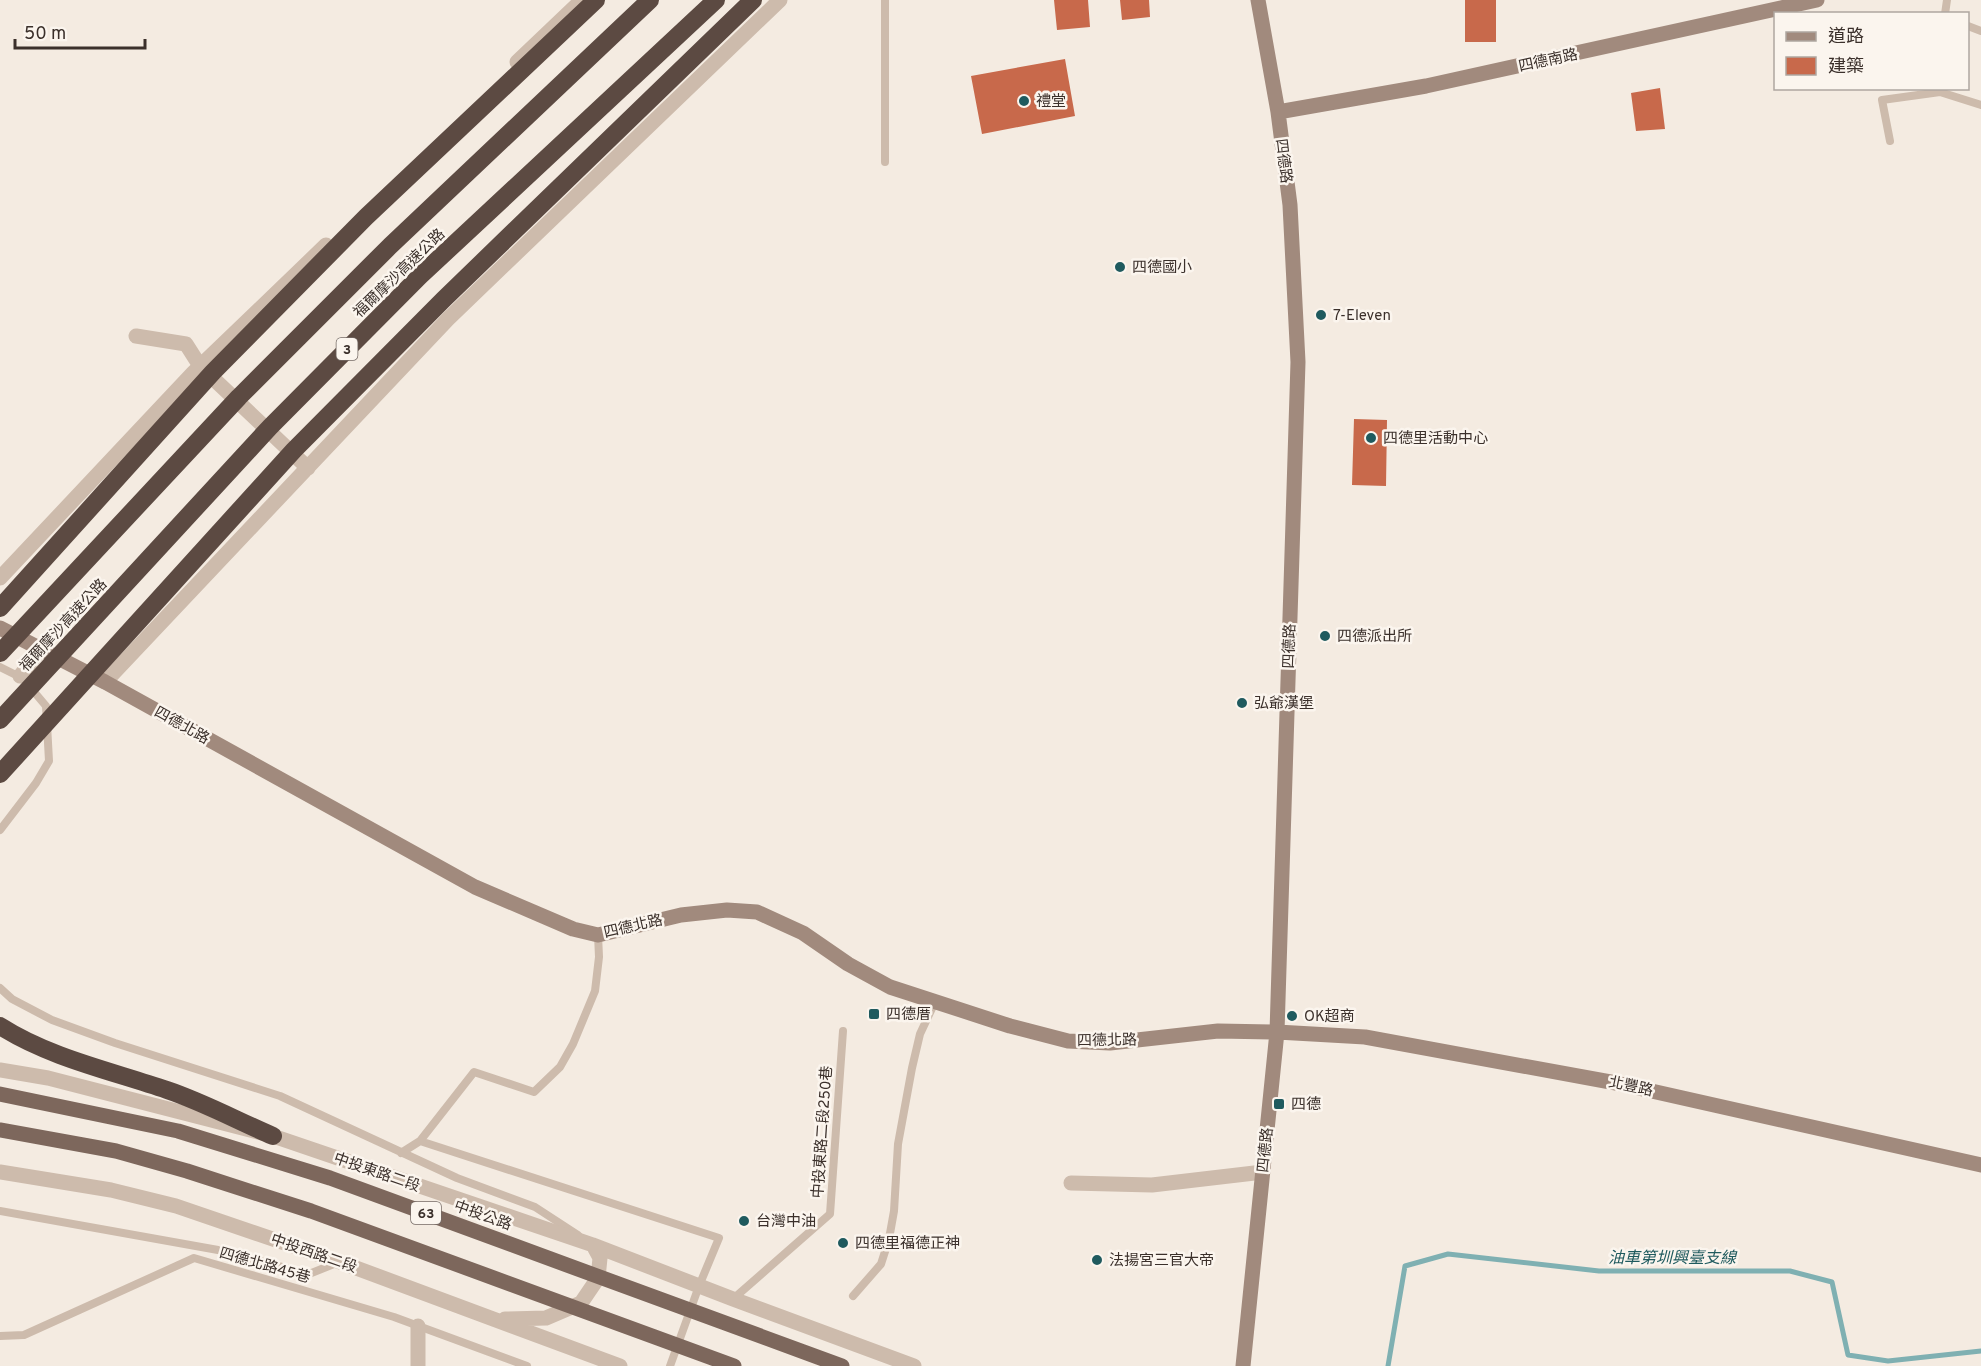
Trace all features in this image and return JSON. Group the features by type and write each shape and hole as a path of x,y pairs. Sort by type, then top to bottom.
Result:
{"highway":[{"path":"0,608 213,372 366,218 596,0"},
{"name":"福爾摩沙高速公路","path":"0,653 239,397 381,254 650,0"},
{"name":"福爾摩沙高速公路","path":"0,720 270,427 386,310 620,87 716,0"},
{"path":"0,774 294,450 444,299 753,0"},
{"path":"0,1026 46,1050 171,1091 273,1136"}],"main road":[{"name":"中投公路","path":"0,1094 178,1131 257,1154 330,1178 842,1366"},
{"name":"63","path":"0,1130 116,1151 198,1174 311,1211 734,1366"}],"street":[{"path":"0,578 200,366 582,0"},
{"path":"105,682 448,319 780,0"},
{"name":"四德路","path":"1243,1366 1277,1032 1298,362 1290,205 1278,111 1258,0"},
{"name":"四德南路","path":"1278,111 1492,72 1816,0"},
{"path":"136,336 186,344 200,366 308,468"},
{"name":"四德北路","path":"0,628 105,682 475,887 573,929 598,935 681,915 727,910 758,912 803,933 848,964 890,987 1010,1026 1068,1041 1110,1043 1218,1031 1277,1032"},
{"path":"20,676 41,650"},
{"name":"北豐路","path":"1277,1032 1365,1037 1616,1083 1981,1165"},
{"name":"中投東路二段","path":"0,1070 48,1078 273,1136 593,1245 914,1366"},
{"name":"中投西路二段","path":"0,1172 111,1190 176,1206 340,1262 620,1366"},
{"path":"1071,1183 1152,1185 1263,1172"},
{"path":"499,1320 546,1318 581,1304 598,1278 600,1258 593,1245"},
{"path":"418,1326 418,1366"}],"lane":[{"path":"885,0 885,162"},
{"path":"1890,141 1882,100 1940,90 1981,105"},
{"path":"0,667 20,676 46,706 49,761 36,783 0,830"},
{"path":"401,1153 420,1141 474,1072 534,1092 560,1067 573,1044 595,991 599,957 598,935"},
{"path":"0,988 12,999 52,1020 115,1043 280,1096 457,1178 535,1207 593,1245"},
{"path":"854,1296 881,1264 889,1239 894,1211 898,1144 912,1068 920,1035 935,1002"},
{"name":"中投東路二段250巷","path":"733,1299 830,1214 843,1031"},
{"path":"420,1141 719,1238 670,1366"},
{"path":"0,1211 218,1250 309,1274 340,1262"},
{"name":"四德北路45巷","path":"0,1336 24,1335 194,1258 394,1317 527,1366"}],"building":[{"path":"1054,0 1088,0 1090,27 1057,30"},
{"path":"1120,0 1149,0 1150,17 1122,20"},
{"path":"1465,0 1496,0 1496,42 1465,42"},
{"name":"禮堂","path":"1065,59 1075,116 982,134 971,76"},
{"path":"1660,88 1665,129 1636,131 1631,93"},
{"name":"四德里活動中心","path":"1354,419 1387,420 1386,486 1352,485"}],"waterway":[{"name":"油車第圳興臺支線","path":"1388,1366 1405,1266 1448,1254 1599,1271 1790,1271 1832,1282 1848,1355 1888,1361 1981,1351"}],"place":[{"name":"禮堂","path":"1024,101"},
{"name":"四德國小","path":"1120,267"},
{"name":"7-Eleven","path":"1321,315"},
{"name":"四德里活動中心","path":"1371,438"},
{"name":"四德派出所","path":"1325,636"},
{"name":"弘爺漢堡","path":"1242,703"},
{"name":"四德厝","path":"874,1014"},
{"name":"OK超商","path":"1292,1016"},
{"name":"四德","path":"1279,1104"},
{"name":"台灣中油","path":"744,1221"},
{"name":"四德里福德正神","path":"843,1243"},
{"name":"法揚宮三官大帝","path":"1097,1260"}]}
